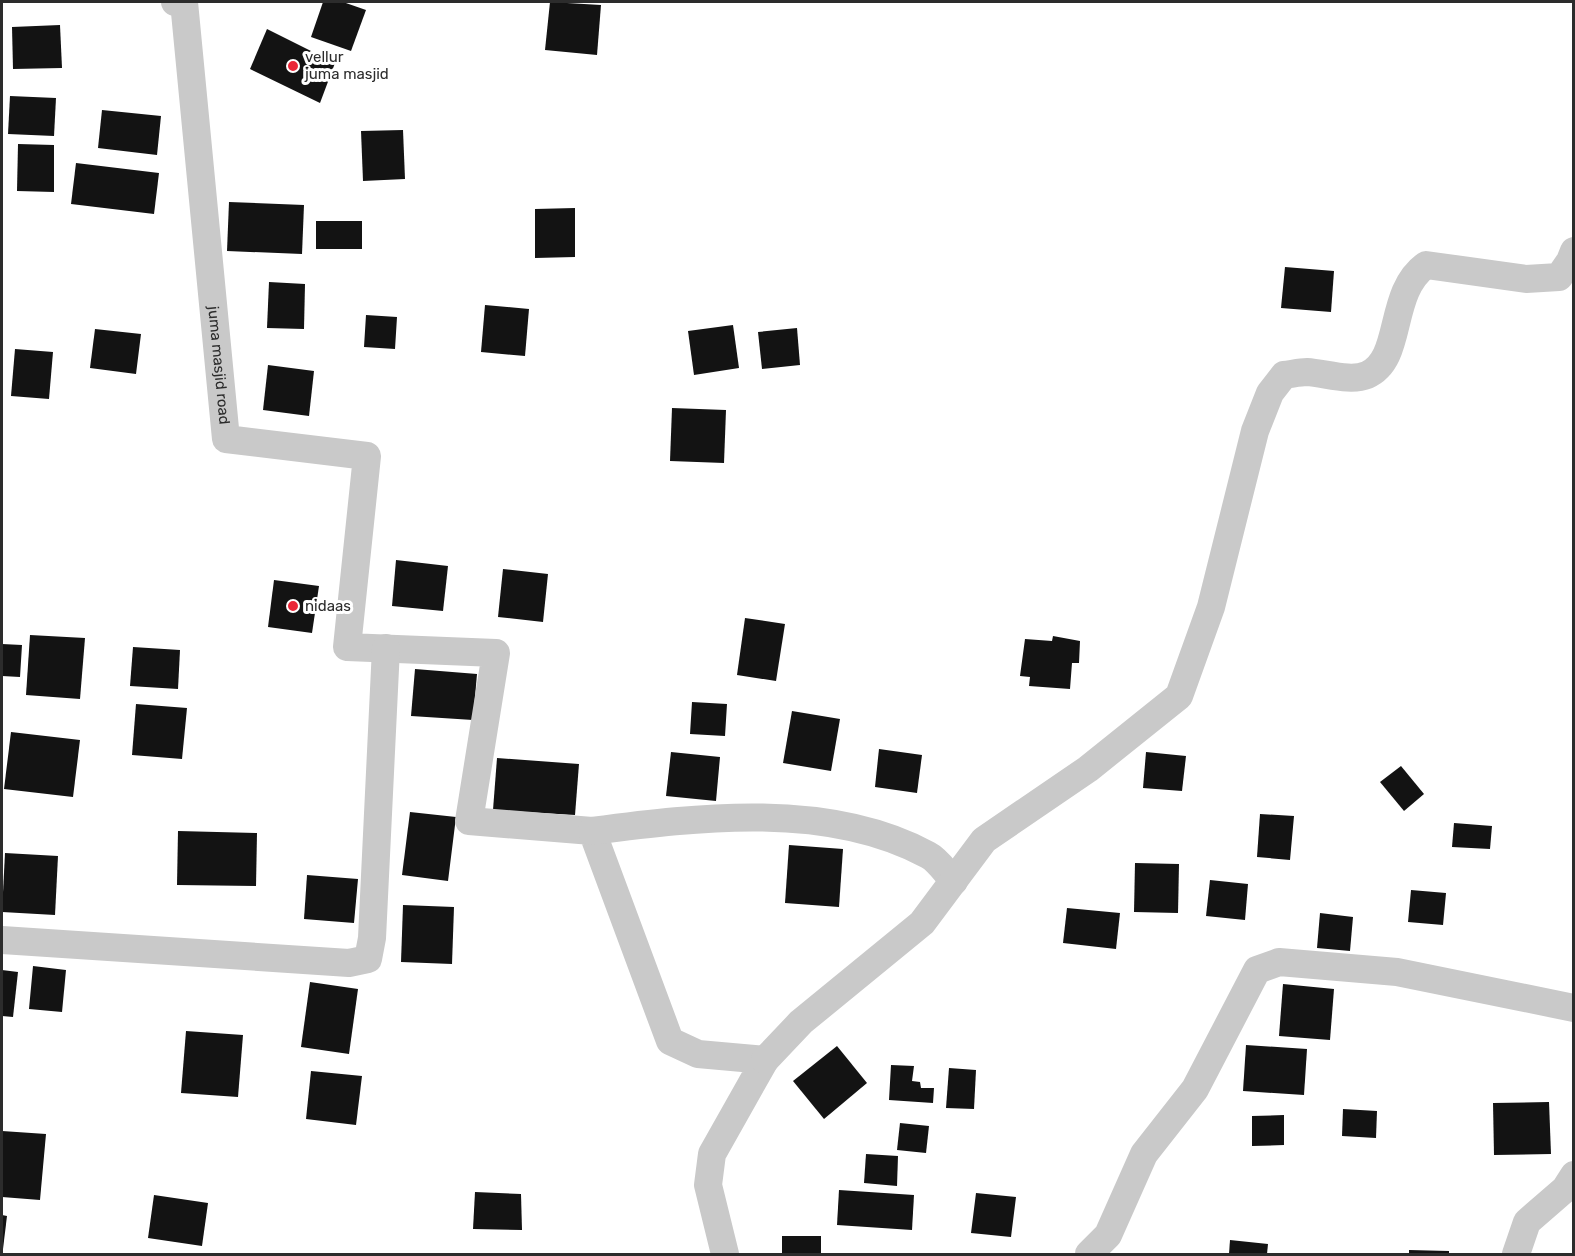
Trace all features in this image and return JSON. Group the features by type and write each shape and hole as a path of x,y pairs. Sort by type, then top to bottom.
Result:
{"street":[{"name":"juma masjid road","path":"175,2 186,2 226,439 367,456 347,647 386,648"},
{"path":"725,1254 708,1185 712,1154 765,1060 801,1022 922,923 984,840 1088,769 1179,696 1211,607 1254,431 1270,393 1284,375 1307,372 1366,376 1381,366 1392,340 1406,286 1414,273 1426,265 1526,279 1559,277 1574,251"},
{"path":"2,940 292,960 349,963 368,960 372,938 386,648 496,653 469,821 592,831 675,820 836,822 894,841 930,856 954,881"},
{"path":"592,831 670,1041 698,1054 765,1060"},
{"path":"1089,1254 1108,1235 1144,1154 1195,1089 1257,970 1279,962 1398,972 1574,1008"},
{"path":"1516,1254 1527,1222 1561,1207 1565,1189 1574,1175"}],"building":[{"path":"323,2 343,2 366,10 351,51 311,37"},
{"path":"550,2 601,5 597,55 545,50"},
{"path":"60,25 62,68 13,69 12,27"},
{"name":"vellur juma masjid","path":"267,29 335,63 320,103 250,69"},
{"path":"10,96 56,98 54,136 8,134"},
{"path":"102,110 161,116 157,155 98,148"},
{"path":"403,130 405,179 363,181 361,131"},
{"path":"18,144 54,145 54,192 17,191"},
{"path":"76,163 159,173 154,214 71,204"},
{"path":"229,202 304,205 302,254 227,251"},
{"path":"575,208 575,257 535,258 535,209"},
{"path":"316,221 362,221 362,249 316,249"},
{"path":"1285,267 1334,271 1331,312 1281,308"},
{"path":"269,282 305,284 304,329 267,328"},
{"path":"485,305 529,309 525,356 481,352"},
{"path":"366,315 397,317 395,349 364,347"},
{"path":"733,325 739,368 694,375 688,331"},
{"path":"797,328 800,365 762,369 758,332"},
{"path":"95,329 141,334 136,374 90,368"},
{"path":"15,349 53,352 49,399 11,396"},
{"path":"268,365 314,371 309,416 263,410"},
{"path":"672,408 726,410 724,463 670,461"},
{"path":"396,560 448,566 443,611 392,606"},
{"path":"503,569 548,574 543,622 498,617"},
{"name":"nidaas","path":"274,580 319,586 312,633 268,627"},
{"path":"745,618 785,624 776,681 737,675"},
{"path":"30,635 85,638 80,699 26,695"},
{"path":"1053,636 1080,641 1079,663 1072,663 1070,689 1029,686 1030,677 1020,676 1025,639 1052,641"},
{"path":"2,644 22,645 20,677 2,676"},
{"path":"133,647 180,650 178,689 130,686"},
{"path":"415,669 477,674 473,720 411,716"},
{"path":"692,702 727,704 725,736 690,734"},
{"path":"136,704 187,708 182,759 132,755"},
{"path":"792,711 840,719 831,771 783,763"},
{"path":"11,732 80,740 73,797 4,789"},
{"path":"879,749 922,755 917,793 875,787"},
{"path":"671,752 720,757 716,801 666,796"},
{"path":"1146,752 1186,756 1182,791 1143,788"},
{"path":"497,758 579,764 575,815 493,810"},
{"path":"1401,766 1424,794 1404,811 1380,782"},
{"path":"410,812 456,817 448,881 402,875"},
{"path":"1260,814 1294,816 1290,860 1257,857"},
{"path":"1454,823 1492,826 1490,849 1452,847"},
{"path":"178,831 257,833 256,886 177,885"},
{"path":"789,845 843,849 839,907 785,903"},
{"path":"5,853 58,856 55,915 2,912"},
{"path":"1135,863 1179,864 1178,913 1134,912"},
{"path":"307,875 358,879 354,923 304,919"},
{"path":"1210,880 1248,884 1245,920 1206,916"},
{"path":"1411,890 1446,893 1443,925 1408,922"},
{"path":"403,905 454,907 452,964 401,962"},
{"path":"1067,908 1120,913 1116,949 1063,943"},
{"path":"1320,913 1353,917 1350,951 1317,948"},
{"path":"33,966 66,970 62,1012 29,1009"},
{"path":"2,970 18,972 13,1017 2,1016"},
{"path":"310,982 358,989 349,1054 301,1047"},
{"path":"1283,984 1334,989 1330,1040 1279,1036"},
{"path":"186,1031 243,1035 238,1097 181,1093"},
{"path":"1246,1045 1307,1049 1304,1095 1243,1091"},
{"path":"837,1046 867,1083 824,1119 793,1081"},
{"path":"891,1065 914,1066 912,1081 920,1082 921,1088 934,1088 933,1103 889,1100"},
{"path":"949,1068 976,1070 974,1109 946,1108"},
{"path":"311,1071 362,1076 356,1125 306,1119"},
{"path":"1549,1102 1551,1154 1494,1155 1493,1103"},
{"path":"1343,1109 1377,1111 1376,1138 1342,1136"},
{"path":"1284,1115 1284,1145 1252,1146 1252,1116"},
{"path":"900,1123 929,1126 926,1153 897,1150"},
{"path":"2,1131 46,1134 40,1200 2,1197"},
{"path":"866,1154 898,1156 897,1186 864,1183"},
{"path":"839,1190 914,1195 912,1230 837,1225"},
{"path":"475,1192 521,1194 522,1230 473,1229"},
{"path":"976,1193 1016,1197 1011,1237 971,1233"},
{"path":"154,1195 208,1203 202,1246 148,1238"},
{"path":"2,1215 7,1216 3,1249 2,1249"},
{"path":"782,1236 821,1236 821,1254 782,1254"},
{"path":"1230,1240 1268,1244 1267,1254 1229,1254"},
{"path":"1409,1250 1449,1251 1449,1254 1409,1254"}],"place":[{"name":"vellur juma masjid","path":"293,66"},
{"name":"nidaas","path":"293,606"}]}
